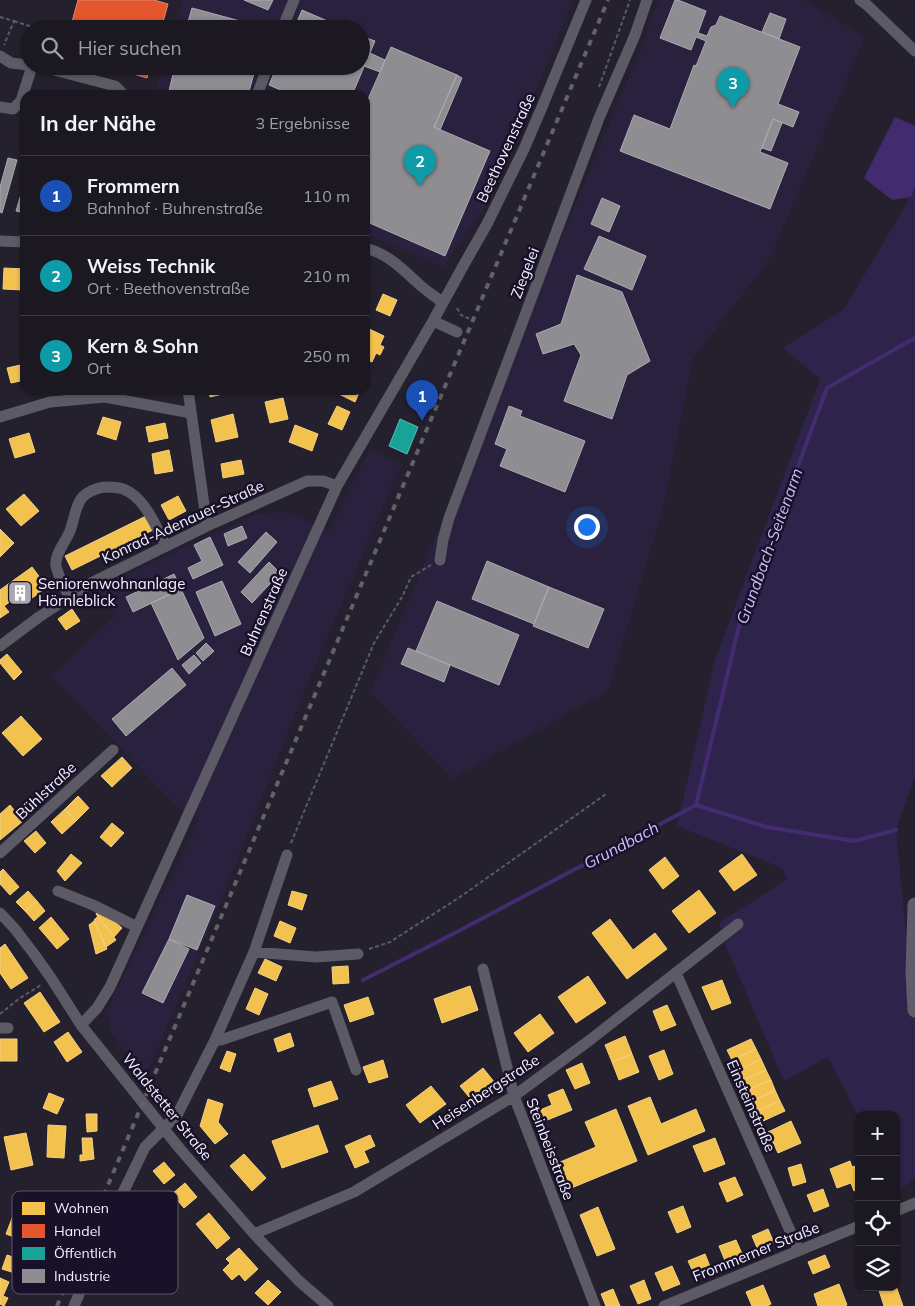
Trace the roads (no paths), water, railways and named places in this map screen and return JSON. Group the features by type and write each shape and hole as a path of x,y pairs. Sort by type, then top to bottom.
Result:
{"main road":[{"path":"915,904 913,973 915,1010"}],"street":[{"path":"286,20 294,0"},
{"name":"Beethovenstraße","path":"443,303 487,224 524,148 586,0"},
{"name":"Ziegelei","path":"440,560 449,518 599,118 635,35 647,0"},
{"path":"860,0 915,51"},
{"path":"0,56 11,63 20,64"},
{"path":"24,90 29,75"},
{"path":"73,75 115,86 119,90"},
{"path":"259,90 265,75"},
{"path":"0,107 13,109 20,102"},
{"path":"0,241 20,242"},
{"path":"370,249 400,266 443,303"},
{"name":"Buhrenstraße","path":"81,1025 97,1008 110,988 337,486 443,303"},
{"path":"433,321 457,332"},
{"path":"189,395 207,526"},
{"path":"0,417 50,402 106,397 191,413"},
{"name":"Konrad-Adenauer-Straße","path":"0,646 39,617 91,583 207,526 306,481 323,481 337,486"},
{"path":"69,597 58,574 56,558 67,538 81,498 87,493 102,487 122,488 131,493 149,513 166,546"},
{"name":"Bühlstraße","path":"0,854 113,750"},
{"path":"124,1191 145,1147 177,1115 215,1040 254,952 287,855"},
{"path":"58,891 93,905 137,927"},
{"name":"Waldstetter Straße","path":"0,914 15,929 51,978 81,1025 180,1148 254,1234 299,1281 328,1306"},
{"name":"Heisenbergstraße","path":"254,1234 354,1192 514,1096 590,1040 738,924"},
{"path":"254,952 316,957 358,954"},
{"name":"Steinbeisstraße","path":"483,969 514,1096 595,1306"},
{"name":"Einsteinstraße","path":"676,973 799,1250"},
{"path":"215,1040 221,1040 332,1002 356,1070"},
{"path":"900,1209 915,1203"},
{"name":"Frommerner Straße","path":"664,1306 855,1228"},
{"path":"74,1306 79,1294"}],"waterway":[{"name":"Grundbach-Seitenarm","path":"696,805 740,622 827,388 915,338"},
{"name":"Grundbach","path":"363,980 696,805 767,827 854,841 896,830"}],"railway":[{"path":"106,1191 608,0"},
{"path":"57,1306 62,1294"}],"place":[{"name":"Kern & Sohn","path":"733,108"},
{"name":"Weiss Technik","path":"420,186"},
{"name":"Frommern","path":"422,421"},
{"name":"Seniorenwohnanlage Hörnleblick","path":"20,593"}]}
